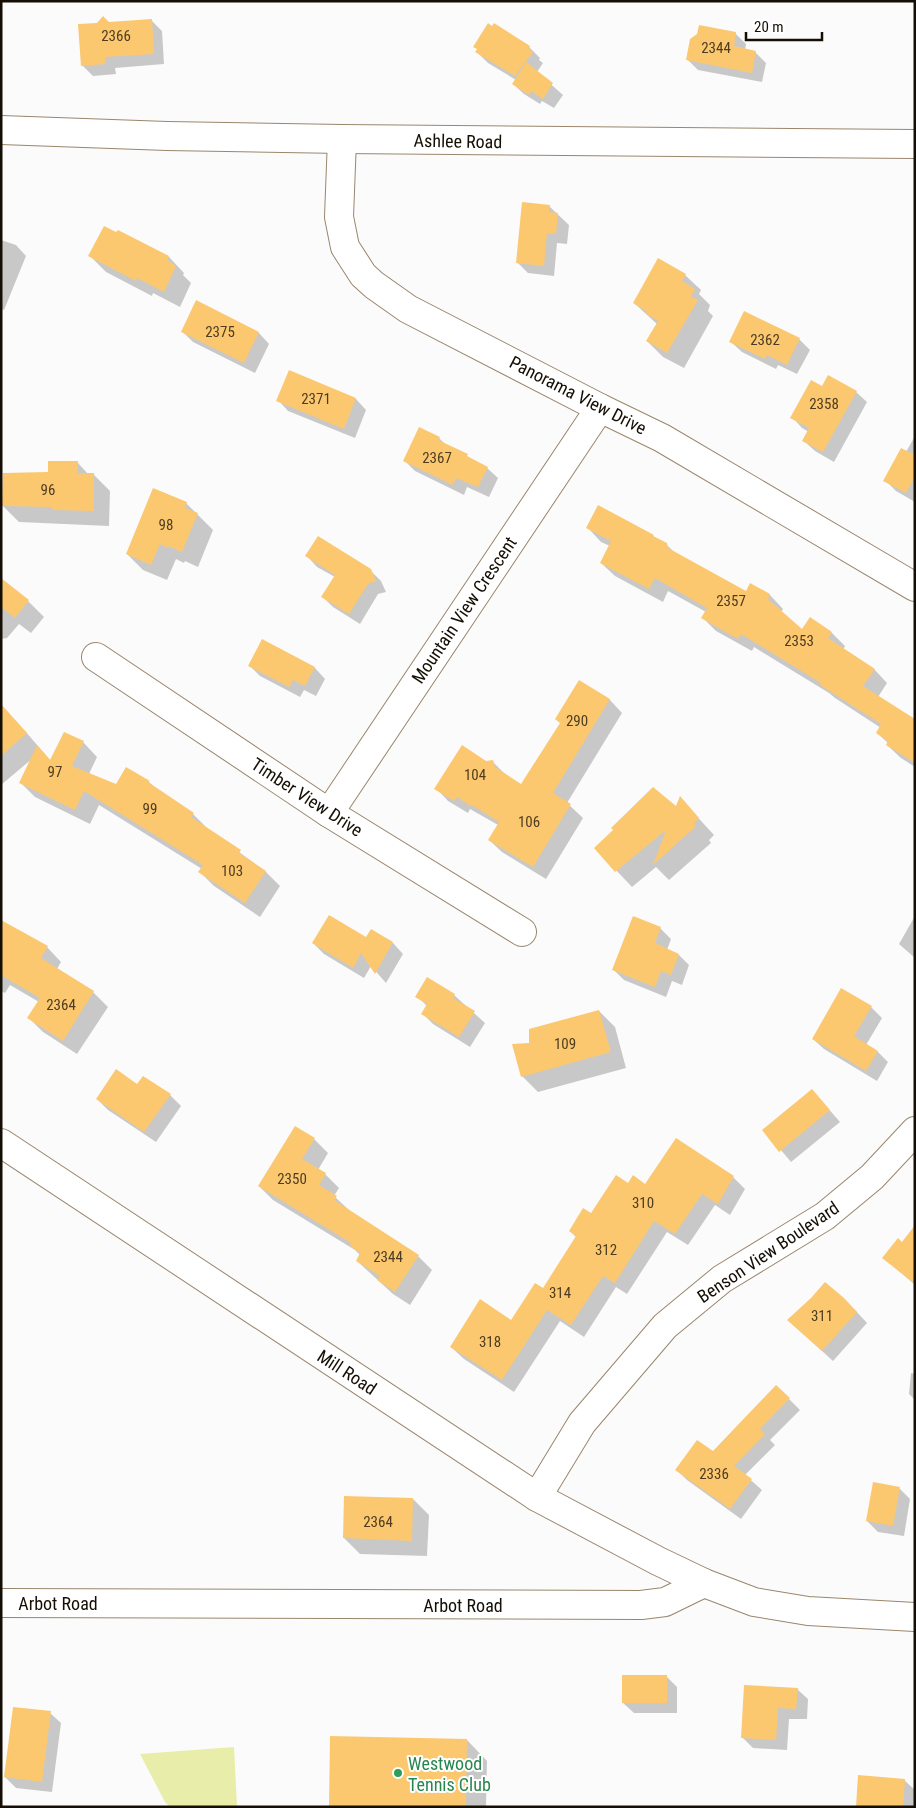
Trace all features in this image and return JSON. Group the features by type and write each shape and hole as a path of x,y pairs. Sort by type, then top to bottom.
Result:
{"street":[{"name":"Ashlee Road","path":"1,130 166,136 342,139 915,144"},
{"name":"Panorama View Drive","path":"342,139 339,217 345,247 364,275 374,285 408,308 600,408 662,438 915,587"},
{"name":"Mountain View Crescent","path":"328,812 600,408"},
{"name":"Timber View Drive","path":"96,657 328,812 522,932"},
{"name":"Benson View Boulevard","path":"537,1497 582,1422 665,1326 722,1278 825,1216 872,1177 915,1131"},
{"name":"Mill Road","path":"1,1144 537,1497 658,1561 704,1583"},
{"name":"Arbot Road","path":"1,1603 641,1605 665,1602 704,1583"},
{"path":"704,1583 754,1602 789,1609 915,1617"}],"green space":[{"path":"234,1747 237,1807 170,1807 165,1802 140,1754"}],"building":[{"path":"103,16 109,22 152,19 154,54 105,57 106,64 81,66 78,24 97,23"},
{"path":"488,23 492,26 494,23 530,46 529,49 533,52 515,76 475,52 477,49 473,47"},
{"path":"699,25 736,32 734,46 756,51 752,73 686,60 690,39 697,34"},
{"path":"526,62 553,83 543,99 531,91 529,95 512,84"},
{"path":"522,202 550,205 549,212 558,213 556,234 547,233 544,266 516,263"},
{"path":"104,226 116,232 118,230 169,256 167,260 176,266 164,292 137,278 136,281 88,256"},
{"path":"658,258 686,274 682,281 695,289 691,296 698,300 667,353 646,341 658,321 633,303"},
{"path":"196,300 259,332 244,363 181,332"},
{"path":"744,311 800,338 787,365 767,355 765,359 729,342"},
{"path":"289,370 356,398 344,429 276,401"},
{"path":"828,375 857,391 823,452 802,441 809,428 790,418 811,380 822,386"},
{"path":"419,427 440,437 438,440 468,454 467,456 488,467 478,487 456,478 453,485 403,461"},
{"path":"901,448 915,455 915,477 906,493 883,481"},
{"path":"48,461 78,461 77,473 94,473 94,511 52,510 52,507 2,506 3,473 48,472"},
{"path":"153,488 187,502 185,508 198,513 182,552 160,544 151,565 126,554"},
{"path":"598,505 654,535 667,543 668,548 746,591 750,583 770,594 768,599 802,629 810,617 832,632 828,638 875,669 863,686 915,719 915,763 886,745 888,741 876,733 881,724 820,685 821,683 741,634 738,639 701,618 707,608 655,578 649,589 600,563 611,541 586,528"},
{"path":"318,536 371,569 376,581 368,584 349,614 321,597 335,575 305,556"},
{"path":"1,578 29,600 15,618 1,607"},
{"path":"262,639 315,667 305,686 293,680 289,687 248,666"},
{"path":"579,680 610,699 553,793 571,804 533,867 488,840 499,822 457,797 454,801 434,789 462,745 486,761 493,760 495,767 521,784 560,723 555,719"},
{"path":"1,704 27,733 1,756"},
{"path":"64,732 84,741 72,766 116,784 126,767 150,781 148,782 194,813 191,817 241,850 239,853 266,871 245,903 198,872 203,865 84,791 75,810 19,783 37,745 50,760"},
{"path":"653,787 676,806 680,796 699,818 694,823 696,826 653,865 666,830 615,872 594,848 613,830 611,828"},
{"path":"329,915 366,937 371,929 393,942 375,974 361,953 353,968 312,943"},
{"path":"633,916 661,927 655,943 679,954 671,975 661,971 655,987 612,970"},
{"path":"1,920 48,946 41,958 94,991 63,1041 27,1018 40,998 1,975"},
{"path":"427,977 455,994 453,998 475,1011 459,1037 421,1014 427,1004 415,997"},
{"path":"841,988 872,1006 854,1036 878,1051 866,1071 812,1039"},
{"path":"599,1010 611,1052 521,1077 512,1044 529,1043 529,1029"},
{"path":"116,1069 137,1084 143,1076 171,1094 144,1132 96,1099"},
{"path":"812,1089 830,1110 779,1152 762,1130"},
{"path":"295,1126 315,1138 302,1159 326,1173 319,1185 337,1196 334,1200 419,1255 395,1292 377,1280 380,1276 356,1261 360,1253 350,1246 351,1243 258,1186"},
{"path":"676,1138 734,1176 718,1204 702,1194 675,1234 654,1221 615,1283 603,1276 571,1325 547,1310 502,1380 450,1347 480,1299 511,1320 535,1283 543,1288 576,1236 569,1231 583,1208 591,1213 616,1175 628,1183 633,1175 645,1184"},
{"path":"915,1225 915,1284 882,1258 898,1238 902,1242"},
{"path":"825,1282 857,1312 822,1351 787,1320"},
{"path":"776,1385 790,1398 760,1429 765,1434 734,1466 752,1479 730,1509 675,1470 697,1440 713,1451"},
{"path":"873,1482 900,1487 893,1526 866,1521"},
{"path":"344,1496 413,1498 412,1541 343,1538"},
{"path":"622,1675 667,1675 667,1703 622,1703"},
{"path":"744,1685 798,1688 796,1709 778,1708 776,1740 741,1738"},
{"path":"13,1707 51,1711 42,1782 4,1777"},
{"name":"Westwood Tennis Club","path":"330,1736 467,1739 466,1807 329,1807"},
{"path":"858,1775 905,1779 903,1807 856,1807"}],"place":[{"name":"Westwood Tennis Club","path":"398,1773"}]}
